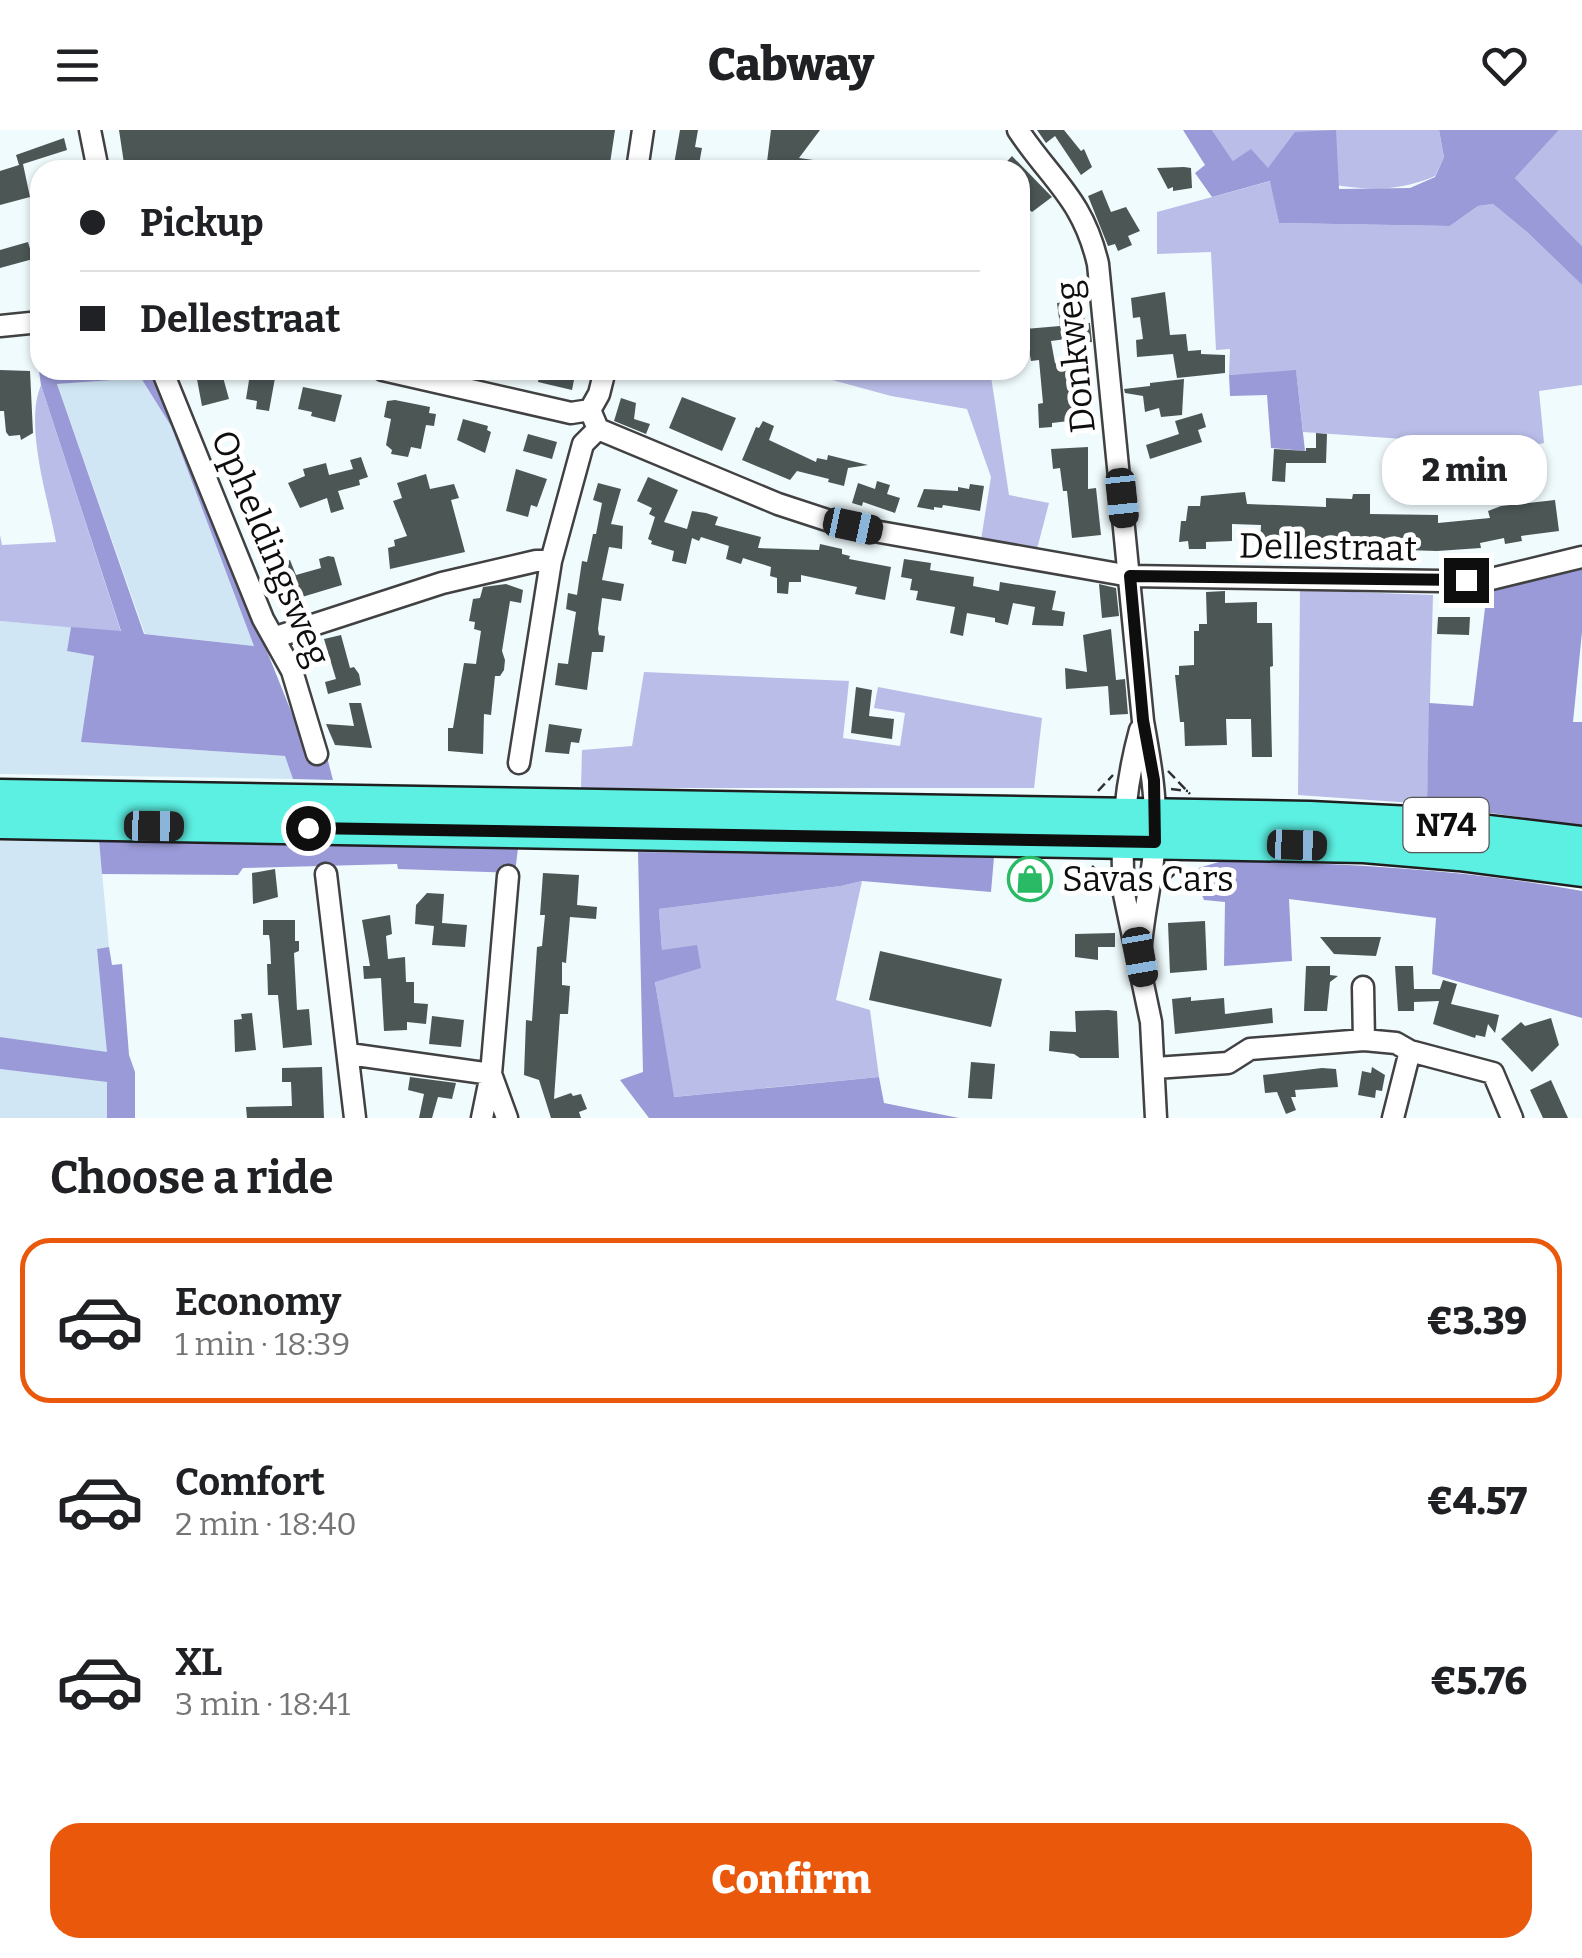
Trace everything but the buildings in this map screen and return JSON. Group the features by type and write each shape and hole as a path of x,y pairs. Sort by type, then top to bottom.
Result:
{"highway":[{"name":"N74","path":"0,794 1122,828"},
{"name":"N74","path":"0,823 1155,828 1411,822 1582,842"},
{"name":"N74","path":"1155,828 1459,854 1582,871"}],"street":[{"path":"90,130 96,160"},
{"path":"638,160 643,130"},
{"name":"Donkweg","path":"1018,130 1075,202 1094,246 1155,828 1140,957"},
{"path":"0,326 30,323"},
{"name":"Opheldingsweg","path":"166,380 263,619 292,671 317,754"},
{"name":"Dellestraat","path":"427,380 594,419 778,504 832,522 1130,576 1474,580 1582,557"},
{"path":"519,763 551,562 602,380"},
{"path":"276,637 457,579 536,561 551,562"},
{"name":"Donkweg","path":"1143,720 1128,778 1122,828 1124,894 1151,1022 1156,1118"},
{"path":"326,874 355,1118"},
{"path":"482,1118 492,1074 508,876"},
{"path":"1363,987 1364,1040"},
{"path":"1154,1068 1228,1063 1250,1049 1364,1040 1396,1042 1410,1051 1493,1073 1512,1118"},
{"path":"1394,1118 1410,1051"},
{"path":"349,1054 492,1074"},
{"path":"492,1074 507,1118"}],"shaded area":[{"path":"1183,130 1212,130 1233,161 1251,149 1268,168 1295,132 1336,130 1339,189 1410,188 1435,177 1444,157 1439,130 1559,130 1515,178 1582,246 1582,285 1493,204 1478,206 1450,226 1279,223 1270,181 1212,197 1195,173 1205,165"},
{"path":"1212,130 1439,130 1444,157 1435,176 1410,185 1334,185 1233,161"},
{"path":"1559,130 1582,130 1582,246 1515,178"},
{"path":"1271,181 1279,223 1450,226 1478,206 1493,204 1527,232 1582,285 1582,385 1539,391 1544,443 1476,458 1475,444 1303,432 1296,371 1229,375 1230,349 1216,350 1211,252 1157,254 1157,212"},
{"path":"1296,370 1305,451 1271,448 1267,395 1230,396 1229,375"},
{"path":"40,380 113,380 57,384 144,634 254,646 171,426 142,380 158,380 309,756 327,757 333,780 293,779 285,756 81,742 94,656 67,651 71,627 121,631"},
{"path":"142,380 171,426 255,646 145,634 57,384"},
{"path":"832,380 992,380 1009,495 1049,503 1037,549 981,540 991,477 967,409 891,396"},
{"path":"41,385 121,632 0,621 0,535 2,545 56,542 36,441 36,402"},
{"path":"1582,569 1582,632 1573,722 1582,722 1582,826 1427,804 1429,703 1473,706 1487,592"},
{"path":"1300,590 1433,595 1427,804 1298,795"},
{"path":"0,621 71,627 67,651 94,656 82,742 286,756 293,779 0,774"},
{"path":"644,672 849,681 843,738 900,746 905,713 874,708 878,687 1042,718 1034,788 581,788 582,750 632,746"},
{"path":"99,840 109,947 97,950 108,1053 0,1037 0,841"},
{"path":"99,840 518,848 515,873 398,869 397,864 243,868 238,875 102,874"},
{"path":"638,852 994,857 991,892 862,881 659,909 662,950 697,945 701,968 655,982 674,1097 879,1077 884,1103 959,1118 649,1118 620,1080 643,1072"},
{"path":"1222,861 1402,869 1582,891 1582,1018 1432,974 1436,918 1289,899 1292,961 1224,966 1225,902 1204,900 1192,870"},
{"path":"862,881 836,1000 870,1010 879,1077 673,1097 655,981 701,967 662,950 659,909"},
{"path":"109,947 112,965 122,964 129,1055 135,1072 135,1118 107,1118 107,1082 0,1069 0,1037 107,1052 97,949"},
{"path":"0,1069 108,1082 107,1118 0,1118"}],"place":[{"name":"Savas Cars","path":"1030,879"}],"route":[{"path":"308,828 1155,842 1154,780 1143,720 1130,576 1466,580"}]}
